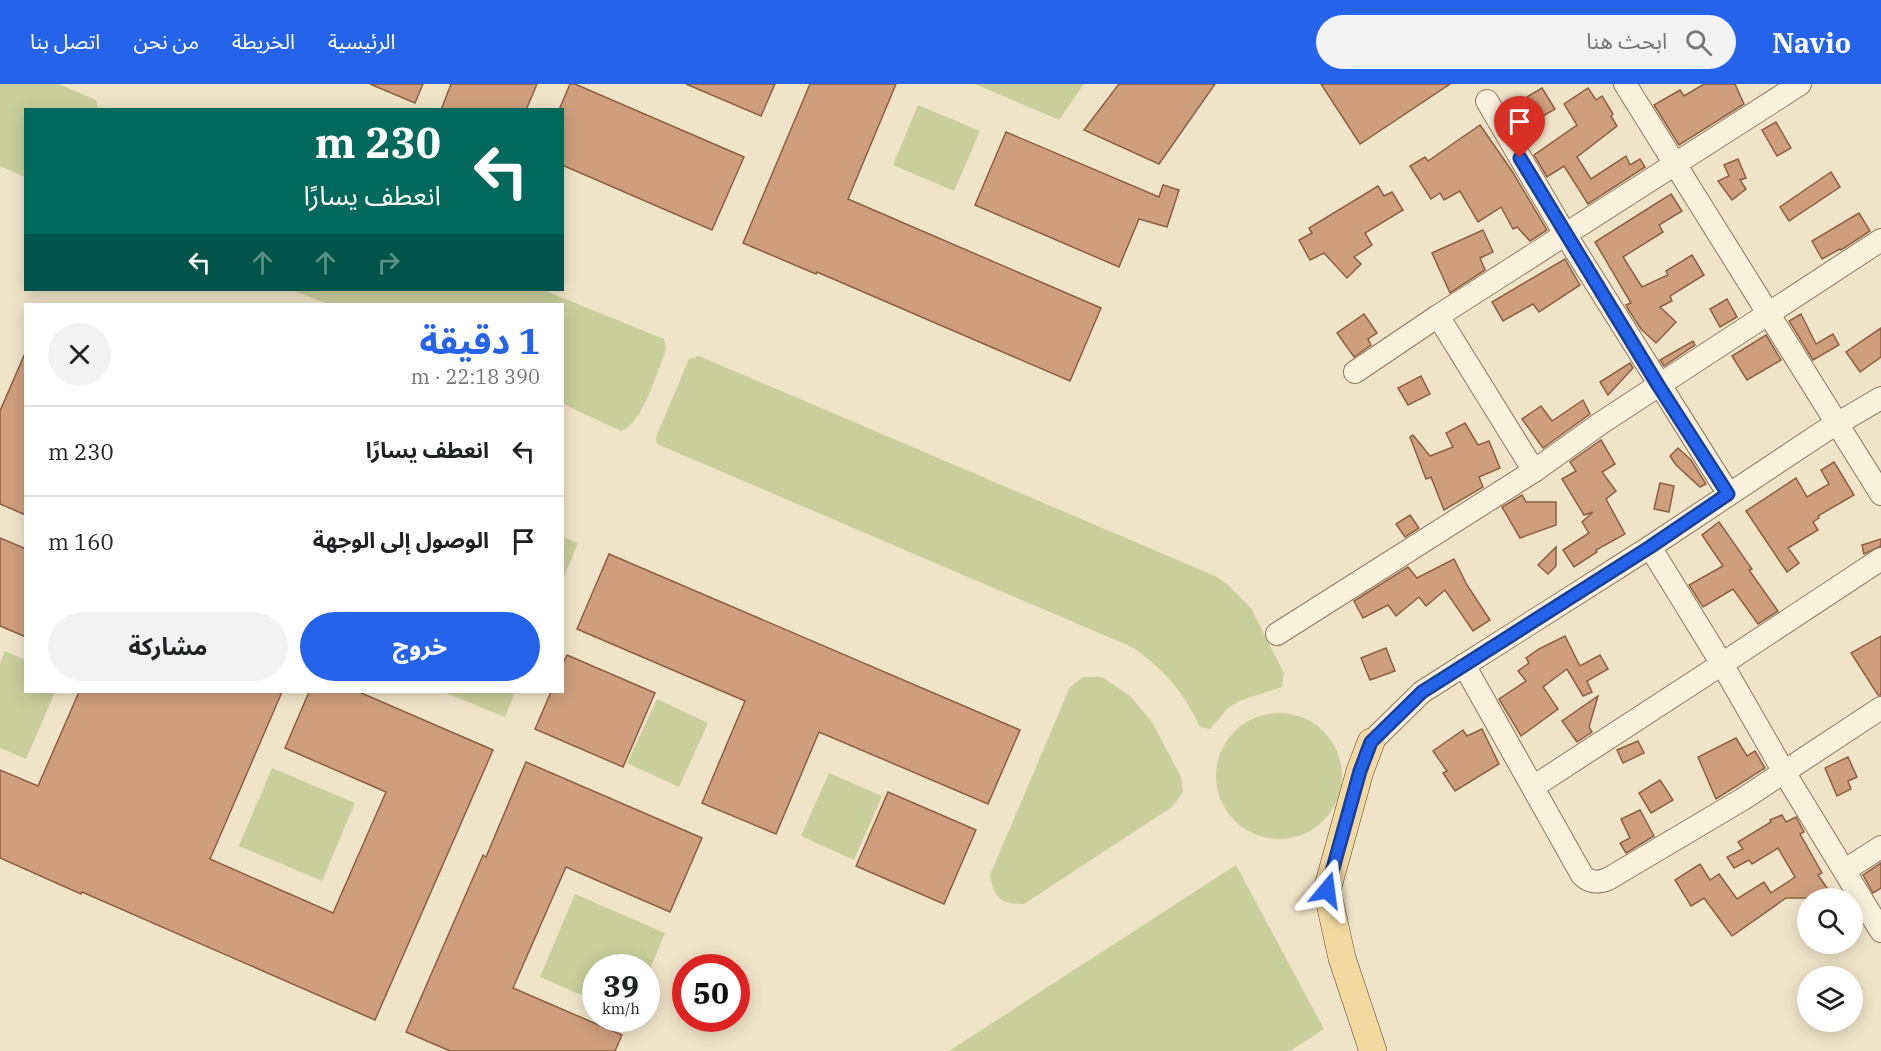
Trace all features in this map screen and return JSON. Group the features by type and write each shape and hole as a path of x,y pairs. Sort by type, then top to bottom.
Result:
{"main road":[{"path":"1371,742 1360,771 1327,890 1342,958 1373,1051"}],"street":[{"path":"1625,84 1881,494"},
{"path":"1355,372 1438,316 1800,84"},
{"path":"1487,101 1565,234 1728,494"},
{"path":"1277,634 1534,471 1658,385 1881,240"},
{"path":"1438,316 1534,471"},
{"path":"1371,742 1422,692 1650,547 1837,423 1881,398"},
{"path":"1650,547 1881,931"},
{"path":"1533,787 1881,559"},
{"path":"1464,665 1582,875 1587,879 1600,882 1743,799 1881,708"},
{"path":"1845,870 1881,847"}],"green space":[{"path":"0,84 59,84 96,100 98,108 24,108 24,177 0,166"},
{"path":"975,84 1084,84 1059,120"},
{"path":"918,105 980,131 954,191 893,165"},
{"path":"294,291 545,291 664,339 666,349 643,407 629,426 621,431 564,404 564,303 324,303"},
{"path":"699,356 1215,576 1227,584 1251,608 1284,673 1282,687 1239,701 1228,708 1210,729 1200,727 1173,683 1134,648 657,444 656,438 659,430 689,359"},
{"path":"564,537 578,543 564,577"},
{"path":"5,651 24,660 24,693 55,693 26,759 0,748 0,664"},
{"path":"1083,677 1102,677 1130,696 1152,722 1181,777 1183,792 1172,807 1024,904 1004,901 996,894 990,875 1070,687"},
{"path":"446,693 515,693 505,717"},
{"path":"657,699 708,723 679,787 627,763"},
{"path":"1279,713 1303,717 1324,731 1338,752 1342,776 1338,800 1324,821 1303,835 1279,839 1255,835 1234,821 1220,800 1216,776 1220,752 1234,731 1255,717"},
{"path":"272,768 355,803 322,881 239,846"},
{"path":"829,773 882,796 854,860 801,836"},
{"path":"1236,865 1324,1029 1290,1051 949,1051"},
{"path":"575,894 665,933 656,954 582,954 582,995 540,977"}],"building":[{"path":"370,84 423,84 415,103"},
{"path":"451,84 537,84 527,108 442,108"},
{"path":"570,84 575,84 744,157 712,230 564,166 564,108 560,108"},
{"path":"686,84 775,84 761,116"},
{"path":"810,84 896,84 848,199 1101,308 1070,381 817,272 816,274 743,243"},
{"path":"1119,84 1215,84 1159,164 1084,130"},
{"path":"1321,84 1450,84 1360,144"},
{"path":"1704,84 1735,84 1744,104 1679,145 1654,105 1680,90 1684,96"},
{"path":"1542,88 1555,109 1538,119 1525,98"},
{"path":"1588,88 1596,100 1602,96 1617,126 1577,157 1591,179 1626,156 1630,165 1640,159 1645,167 1588,204 1564,166 1547,177 1534,155 1577,125 1564,104"},
{"path":"1776,122 1791,148 1777,156 1762,130"},
{"path":"1480,125 1512,171 1547,230 1530,241 1517,227 1513,229 1501,207 1478,222 1460,191 1444,200 1440,193 1431,199 1410,166 1425,157 1428,161"},
{"path":"1006,132 1159,197 1163,185 1179,190 1167,227 1139,219 1119,267 975,205"},
{"path":"1738,159 1746,178 1740,180 1746,189 1732,200 1718,181 1729,176 1724,165"},
{"path":"1831,172 1840,187 1789,221 1780,207"},
{"path":"1378,186 1384,196 1392,192 1403,210 1365,233 1372,245 1354,257 1361,264 1347,278 1324,253 1310,260 1299,240 1312,233 1309,228"},
{"path":"1671,194 1682,211 1659,225 1663,232 1623,257 1642,287 1668,275 1666,271 1692,255 1704,275 1670,296 1672,301 1660,307 1676,322 1656,343 1641,329 1628,309 1626,305 1631,303 1595,242"},
{"path":"1859,213 1870,231 1822,259 1812,241"},
{"path":"1483,230 1493,252 1480,258 1485,270 1450,293 1432,253"},
{"path":"1565,259 1580,285 1539,312 1533,304 1503,321 1492,302"},
{"path":"1727,299 1737,317 1720,327 1710,309"},
{"path":"1364,314 1377,333 1368,339 1371,345 1354,357 1337,333"},
{"path":"1801,314 1816,344 1833,334 1839,345 1813,360 1789,321"},
{"path":"1881,328 1881,357 1860,372 1846,352"},
{"path":"1766,335 1781,360 1747,380 1732,356"},
{"path":"1693,341 1695,345 1664,366 1660,360"},
{"path":"24,356 24,514 0,504 0,411"},
{"path":"1630,363 1633,368 1608,395 1600,382"},
{"path":"1421,376 1430,394 1408,405 1398,388"},
{"path":"1583,400 1590,414 1543,448 1522,419 1541,406 1552,421"},
{"path":"1465,423 1478,445 1489,441 1500,468 1479,477 1483,487 1444,510 1431,477 1426,479 1410,437 1413,435 1430,456 1453,447 1446,433"},
{"path":"1601,440 1615,464 1602,472 1616,491 1606,499 1625,534 1596,550 1597,552 1574,567 1563,550 1589,533 1582,522 1593,512 1584,515 1562,479 1576,471 1570,462"},
{"path":"1678,448 1691,460 1706,484 1700,487 1676,465 1670,456"},
{"path":"1834,462 1854,495 1818,516 1819,518 1813,522 1818,530 1788,548 1799,563 1787,572 1746,511 1796,478 1807,497 1829,484 1821,470"},
{"path":"1660,483 1674,486 1669,512 1654,509"},
{"path":"1522,495 1526,502 1556,502 1556,525 1520,538 1502,507"},
{"path":"1410,515 1419,528 1405,537 1396,524"},
{"path":"1719,522 1778,611 1758,624 1733,589 1703,607 1689,585 1723,566 1702,535"},
{"path":"0,538 24,548 24,636 0,626"},
{"path":"1881,539 1881,546 1864,554 1862,545"},
{"path":"1556,547 1556,566 1548,574 1538,565"},
{"path":"609,554 1020,730 988,804 819,732 776,834 702,803 745,701 577,629"},
{"path":"1454,559 1467,585 1490,620 1473,631 1445,590 1426,606 1419,597 1396,616 1388,605 1363,618 1354,601 1408,567 1417,578"},
{"path":"1565,636 1580,666 1600,655 1608,669 1587,681 1592,692 1583,696 1567,669 1543,687 1558,709 1521,736 1499,699 1526,681 1518,671 1529,663 1526,658"},
{"path":"1881,636 1881,695 1878,695 1851,653"},
{"path":"1386,648 1395,671 1370,680 1361,658"},
{"path":"567,655 655,693 623,767 535,729 551,693 564,693 564,661"},
{"path":"79,693 282,693 210,859 333,913 386,792 285,748 309,693 361,693 493,750 375,1020 0,858 0,770 38,786"},
{"path":"1598,696 1589,727 1592,732 1577,742 1562,721"},
{"path":"1482,729 1499,764 1455,791 1443,773 1447,771 1433,751 1463,730 1467,736"},
{"path":"1736,738 1747,756 1755,751 1765,768 1716,799 1698,757"},
{"path":"1638,741 1644,753 1623,763 1617,750"},
{"path":"1848,757 1857,777 1848,781 1851,789 1837,796 1825,768"},
{"path":"526,762 702,838 670,912 566,867 513,988 582,1018 582,1032 615,1032 622,1035 615,1051 450,1051 406,1032 483,855 486,857"},
{"path":"1660,780 1673,800 1651,813 1639,793"},
{"path":"888,792 976,830 944,904 856,866"},
{"path":"1640,810 1654,836 1626,853 1620,843 1630,838 1621,819"},
{"path":"1782,815 1786,822 1796,817 1804,832 1800,834 1822,873 1818,875 1827,888 1797,888 1797,898 1786,898 1732,936 1704,898 1691,906 1675,880 1700,864 1710,880 1719,874 1737,899 1764,882 1771,893 1795,877 1778,848 1752,864 1749,860 1734,868 1727,857 1743,849 1738,842 1771,822 1770,820"},
{"path":"1881,863 1881,888 1873,893 1863,875"}],"route":[{"path":"1327,890 1360,771 1371,742 1422,692 1650,547 1728,494 1658,385 1520,158"}]}
